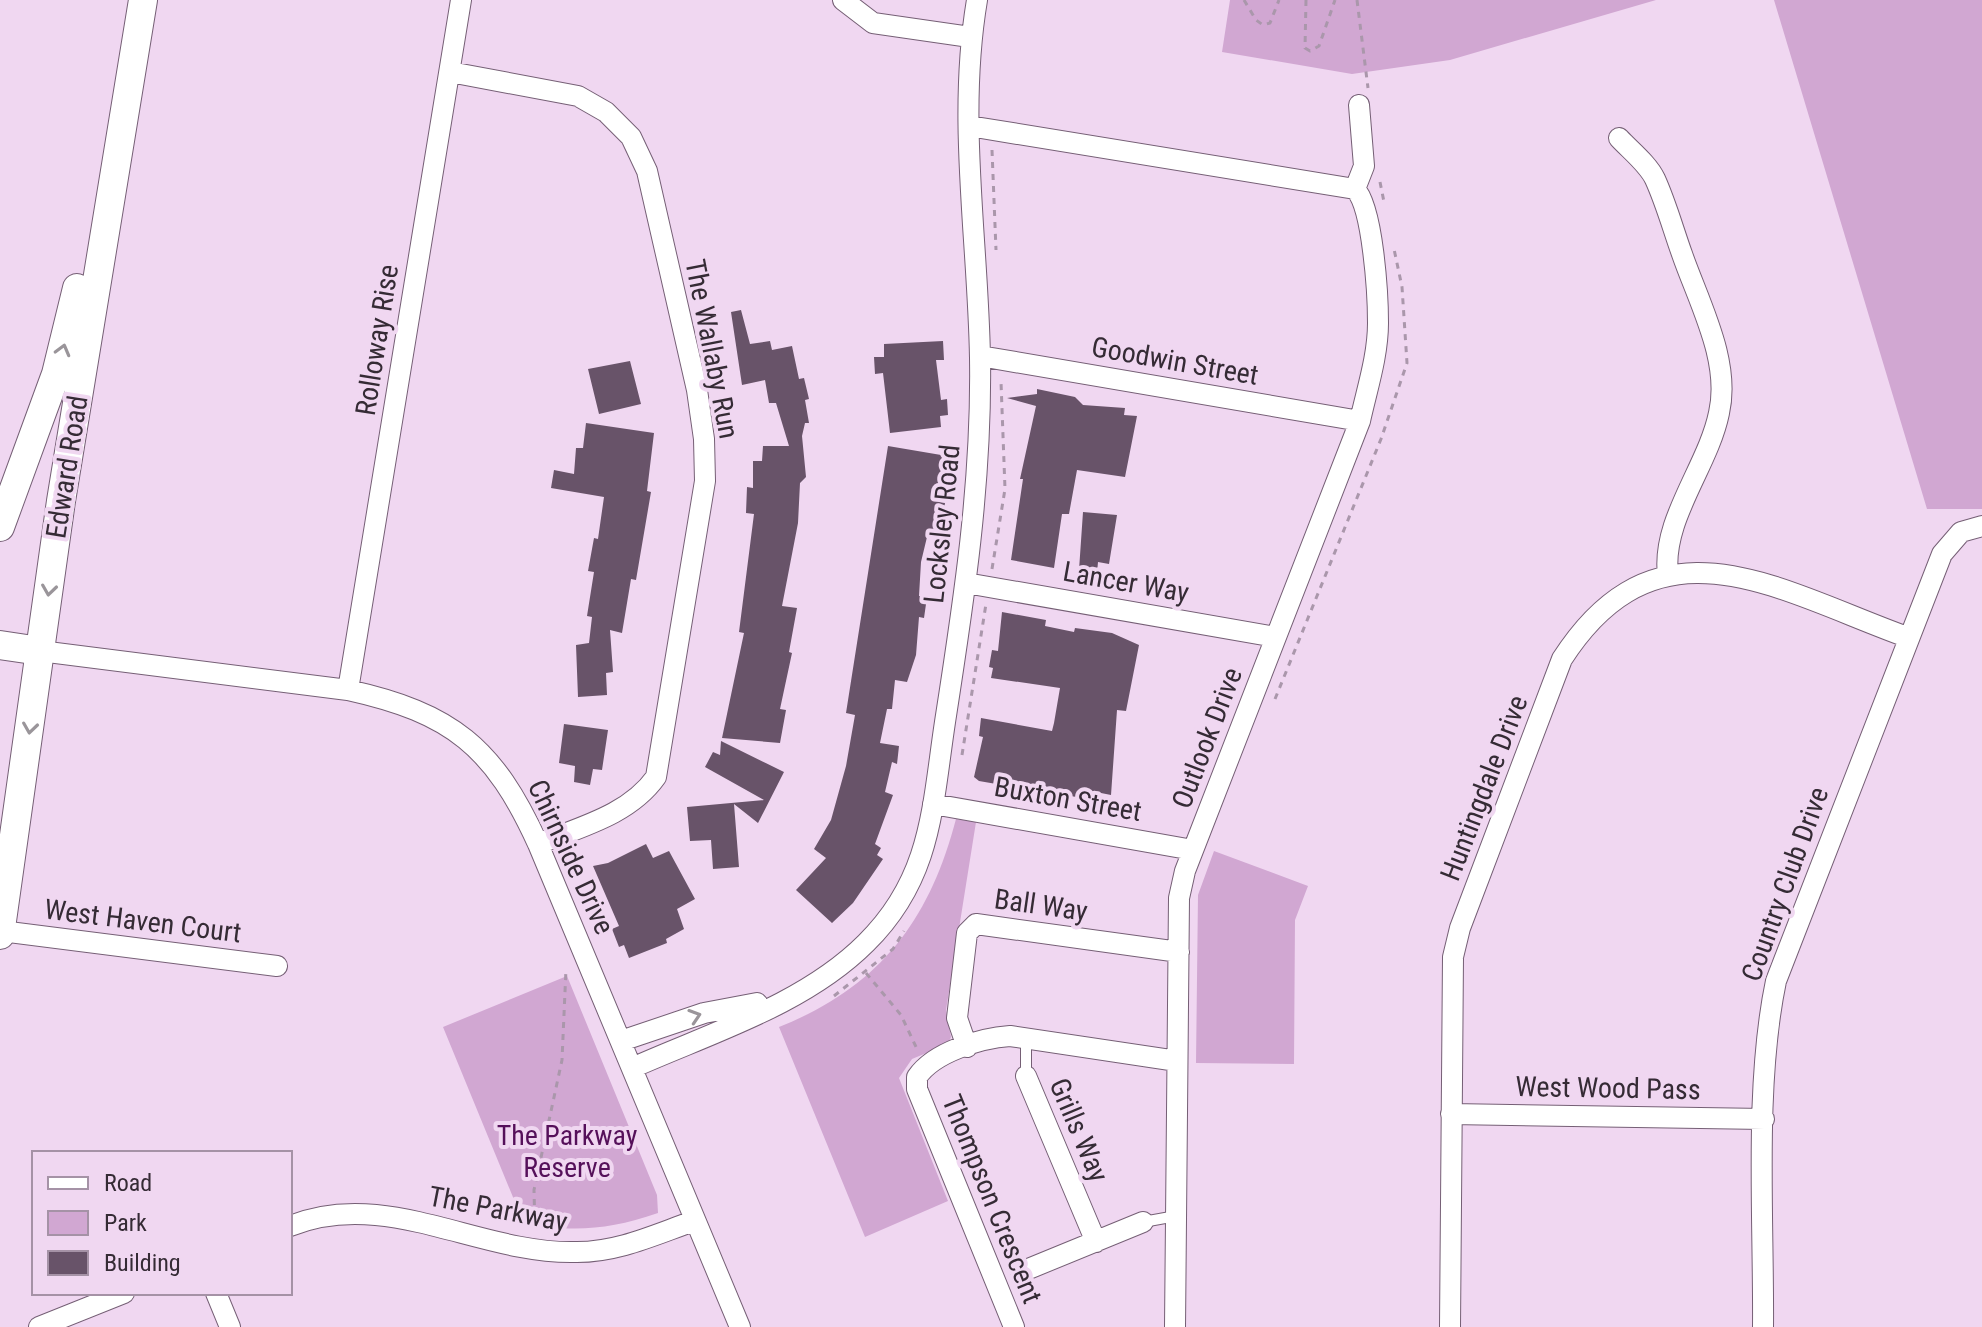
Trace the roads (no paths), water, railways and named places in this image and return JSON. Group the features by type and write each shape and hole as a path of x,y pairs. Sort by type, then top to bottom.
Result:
{"main road":[{"name":"Edward Road","path":"0,527 40,424 71,317 125,0"},
{"name":"Edward Road","path":"0,933 8,815 40,651 61,501 143,0"},
{"path":"0,645 40,651"}],"street":[{"name":"Rolloway Rise","path":"348,690 461,0"},
{"path":"843,0 873,23 970,37"},
{"name":"Locksley Road","path":"632,1068 792,996 842,966 891,915 925,849 976,509 990,358 969,126 970,37 977,0"},
{"name":"The Wallaby Run","path":"450,72 578,96 606,112 631,137 647,171 697,390 704,439 700,515 656,777 643,795 621,810 538,844"},
{"path":"969,126 1355,189 1364,166 1359,105"},
{"path":"1619,138 1654,176 1714,344 1722,380 1720,412 1709,447 1670,540 1666,558 1668,575"},
{"name":"Outlook Drive","path":"1175,1327 1179,898 1193,850 1360,421 1374,362 1378,323 1366,208 1355,189"},
{"name":"Goodwin Street","path":"990,358 1360,421"},
{"name":"Country Club Drive","path":"1763,1327 1764,1119 1768,1018 1776,981 1907,637 1942,554 1961,532 1982,526"},
{"name":"Huntingdale Drive","path":"1450,1327 1453,957 1460,928 1562,659 1582,629 1612,599 1668,575 1688,571 1727,572 1907,637"},
{"name":"Lancer Way","path":"966,583 1276,637"},
{"name":"Chirnside Drive","path":"40,651 348,690 398,701 419,710 476,745 521,806 740,1327"},
{"name":"Buxton Street","path":"933,804 1193,850"},
{"name":"Ball Way","path":"967,1047 957,1018 967,933 976,924 1179,952"},
{"name":"West Haven Court","path":"0,933 277,966"},
{"name":"Locksley Road","path":"621,1041 704,1013 792,996"},
{"name":"Thompson Crescent","path":"1014,1327 1008,1278 917,1089 917,1077 924,1067 997,1037 1026,1037 1177,1061"},
{"name":"Grills Way","path":"1026,1076 1096,1242"},
{"name":"West Wood Pass","path":"1451,1114 1764,1119"},
{"name":"The Parkway","path":"292,1225 322,1216 355,1212 534,1249 575,1253 611,1249 694,1221"},
{"path":"1008,1278 1143,1222"},
{"path":"39,1327 119,1295"},
{"path":"217,1295 230,1327"}],"lane":[{"name":"Grills Way","path":"1026,1037 1026,1076"},
{"path":"1143,1222 1176,1216"}],"park label":[{"name":"The Parkway Reserve","path":"567,1151"}]}
